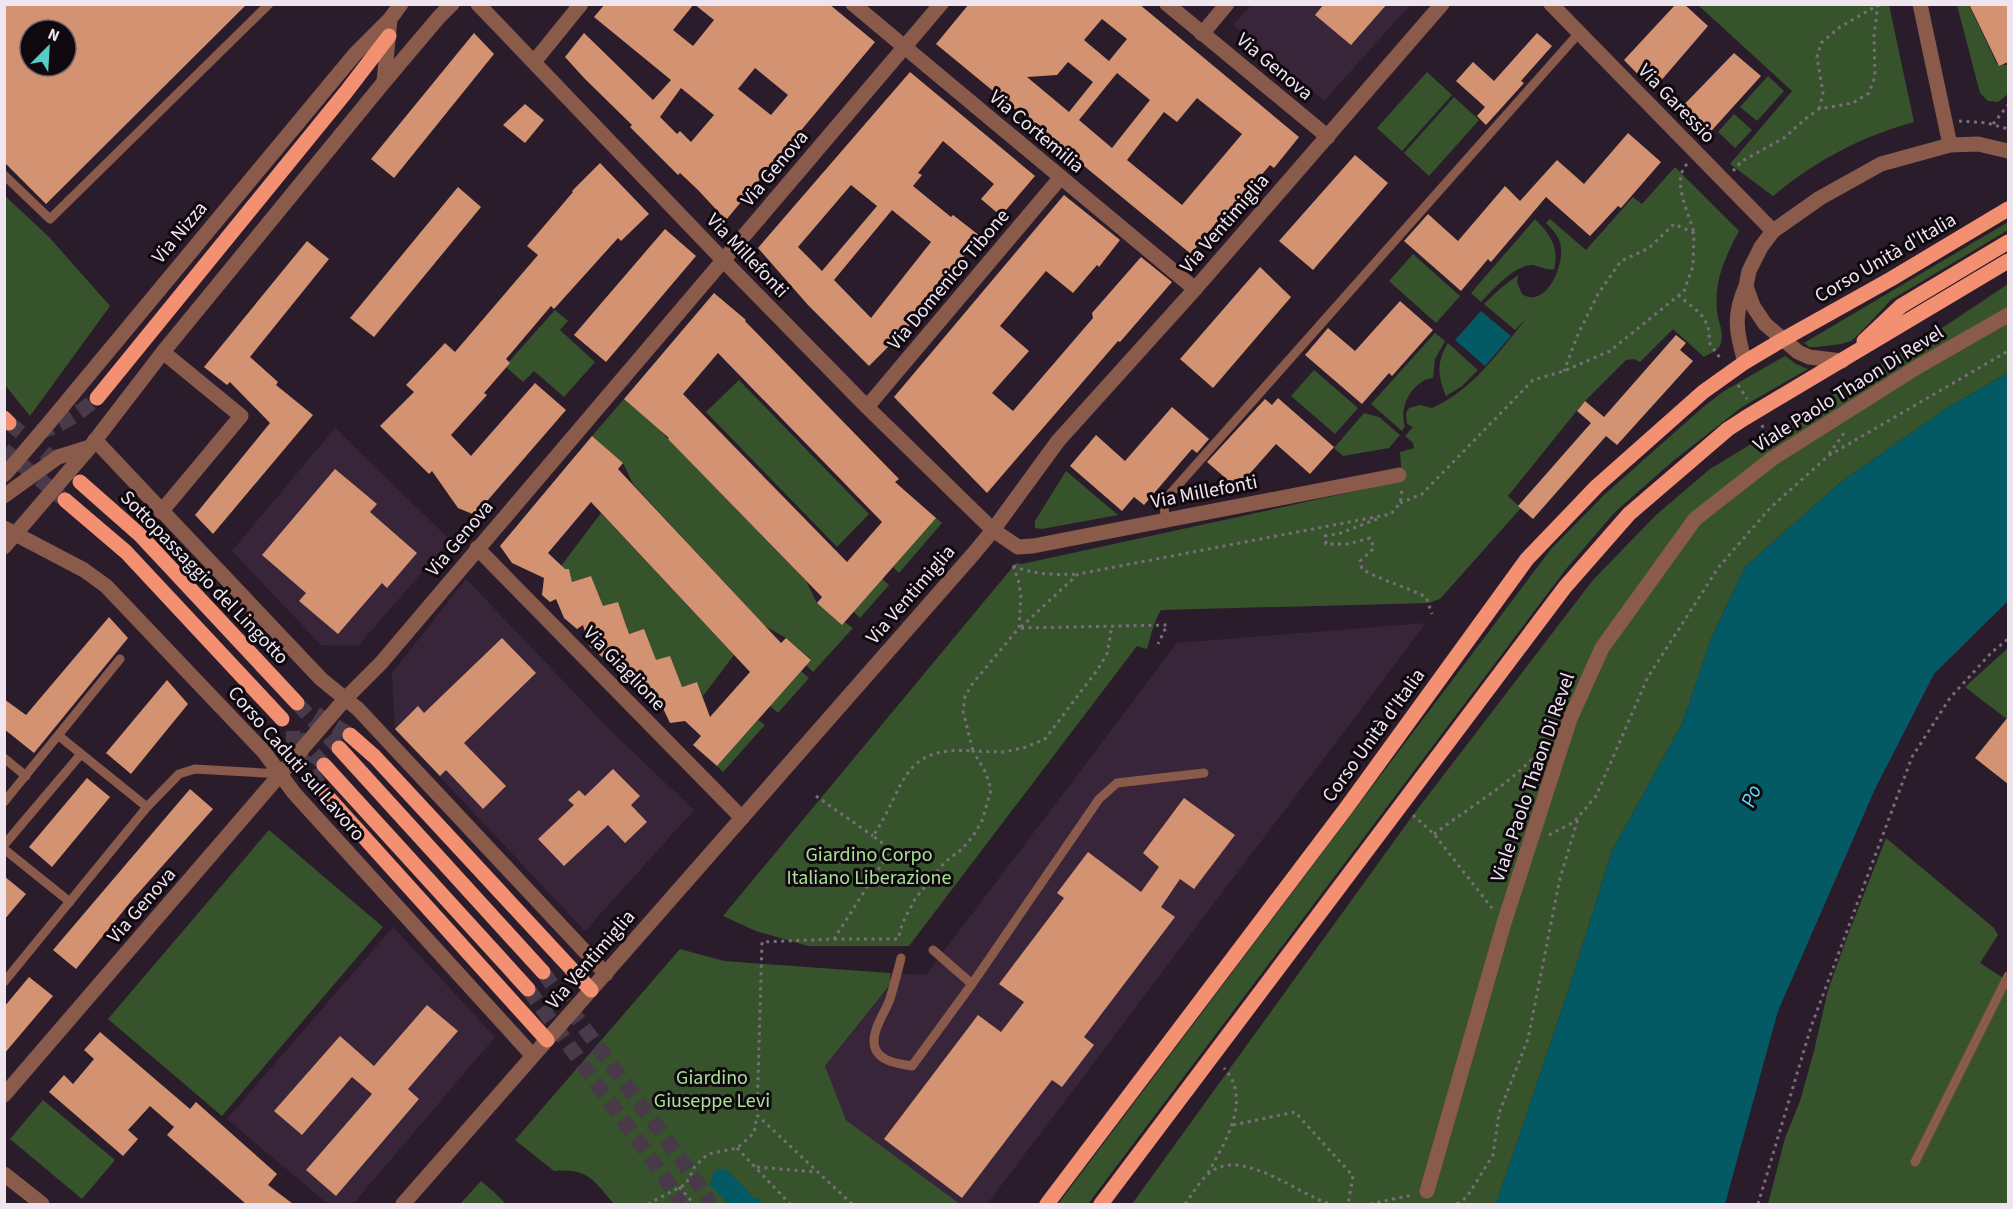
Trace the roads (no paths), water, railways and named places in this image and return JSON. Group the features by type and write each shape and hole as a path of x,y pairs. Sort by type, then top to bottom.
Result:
{"main road":[{"path":"97,398 389,36"},
{"name":"Corso Unità d'Italia","path":"1047,1204 1347,807 1527,559 1597,486 1703,392 1745,362 2008,209"},
{"path":"1842,361 1901,306 2008,242"},
{"path":"1101,1204 1565,587 1629,514 1728,429 2008,261"},
{"name":"Sottopassaggio del Lingotto","path":"80,482 140,535 297,703"},
{"name":"Sottopassaggio del Lingotto","path":"65,500 126,552 282,719"},
{"path":"350,735 375,758 591,990"},
{"path":"339,748 543,972"},
{"path":"324,765 528,989"},
{"path":"326,795 547,1040"}],"street":[{"name":"Via Nizza","path":"9,470 355,54 390,19 401,4"},
{"path":"4,547 10,531 92,443 163,352 384,82 452,4"},
{"name":"Via Millefonti","path":"478,4 867,407 993,530 1018,547 1033,546 1399,475"},
{"path":"534,62 581,4"},
{"name":"Via Cortemilia","path":"853,4 1195,289"},
{"name":"Via Genova","path":"4,1095 346,698 381,663 940,4"},
{"name":"Via Genova","path":"1167,4 1328,137"},
{"path":"1203,33 1227,4"},
{"name":"Via Ventimiglia","path":"403,1204 993,530 1058,441 1195,289 1442,4"},
{"name":"Via Garessio","path":"1551,4 1773,231"},
{"path":"1920,4 1950,145"},
{"path":"384,82 390,19"},
{"path":"1745,362 1736,316 1738,304 1749,272 1761,247 1773,231 1820,198 1881,164 1950,145 1991,146 2008,151"},
{"path":"1991,146 2008,159"},
{"name":"Via Domenico Tibone","path":"867,407 1061,177"},
{"path":"1746,286 1753,306 1765,324 1782,340 1809,357 1842,361"},
{"name":"Viale Paolo Thaon Di Revel","path":"1427,1191 1504,924 1529,846 1570,719 1602,648 1695,519 1773,458 1919,366 2008,315"},
{"path":"161,512 241,416 163,352"},
{"path":"4,496 58,457 92,443"},
{"path":"92,443 321,679 346,698 606,974"},
{"name":"Corso Caduti sul Lavoro","path":"10,531 84,570 106,586 264,752 294,793 533,1056"},
{"name":"Via Giaglione","path":"477,548 742,818"},
{"path":"4,1174 42,1204"}],"lane":[{"path":"4,175 50,219 269,4"},
{"path":"1166,520 1163,502 1579,33"},
{"path":"4,802 120,659"},
{"path":"59,736 147,807"},
{"path":"69,902 4,847 81,754"},
{"path":"4,758 26,776"},
{"path":"4,982 147,807 179,774 195,769 282,774"},
{"path":"901,958 889,1001 875,1032 875,1048 881,1056 894,1063 912,1066 972,984 1099,800 1117,783 1204,773"},
{"path":"933,950 972,984"},
{"path":"1914,1162 2008,976"}],"water":[{"path":"1481,311 1511,336 1485,366 1455,340"},
{"name":"Po","path":"2008,373 2008,601 1934,674 1875,789 1778,1011 1725,1204 1496,1204 1567,995 1612,851 1682,724 1711,639 1745,567 1841,482 1947,408"},
{"path":"726,1169 755,1199 758,1198 763,1204 728,1204 710,1185 714,1171"}],"tunnel":[{"path":"38,432 62,423 97,398"},
{"path":"9,423 78,480"},
{"path":"4,450 62,498"},
{"path":"4,462 4,484"},
{"path":"297,703 339,748"},
{"path":"316,714 350,735"},
{"path":"293,731 294,746 326,795"},
{"path":"298,737 324,765"},
{"path":"543,972 685,1165 711,1204"},
{"path":"528,989 665,1178 681,1204"}],"park label":[{"name":"Giardino Corpo Italiano Liberazione","path":"869,866"},
{"name":"Giardino Giuseppe Levi","path":"712,1088"}]}
